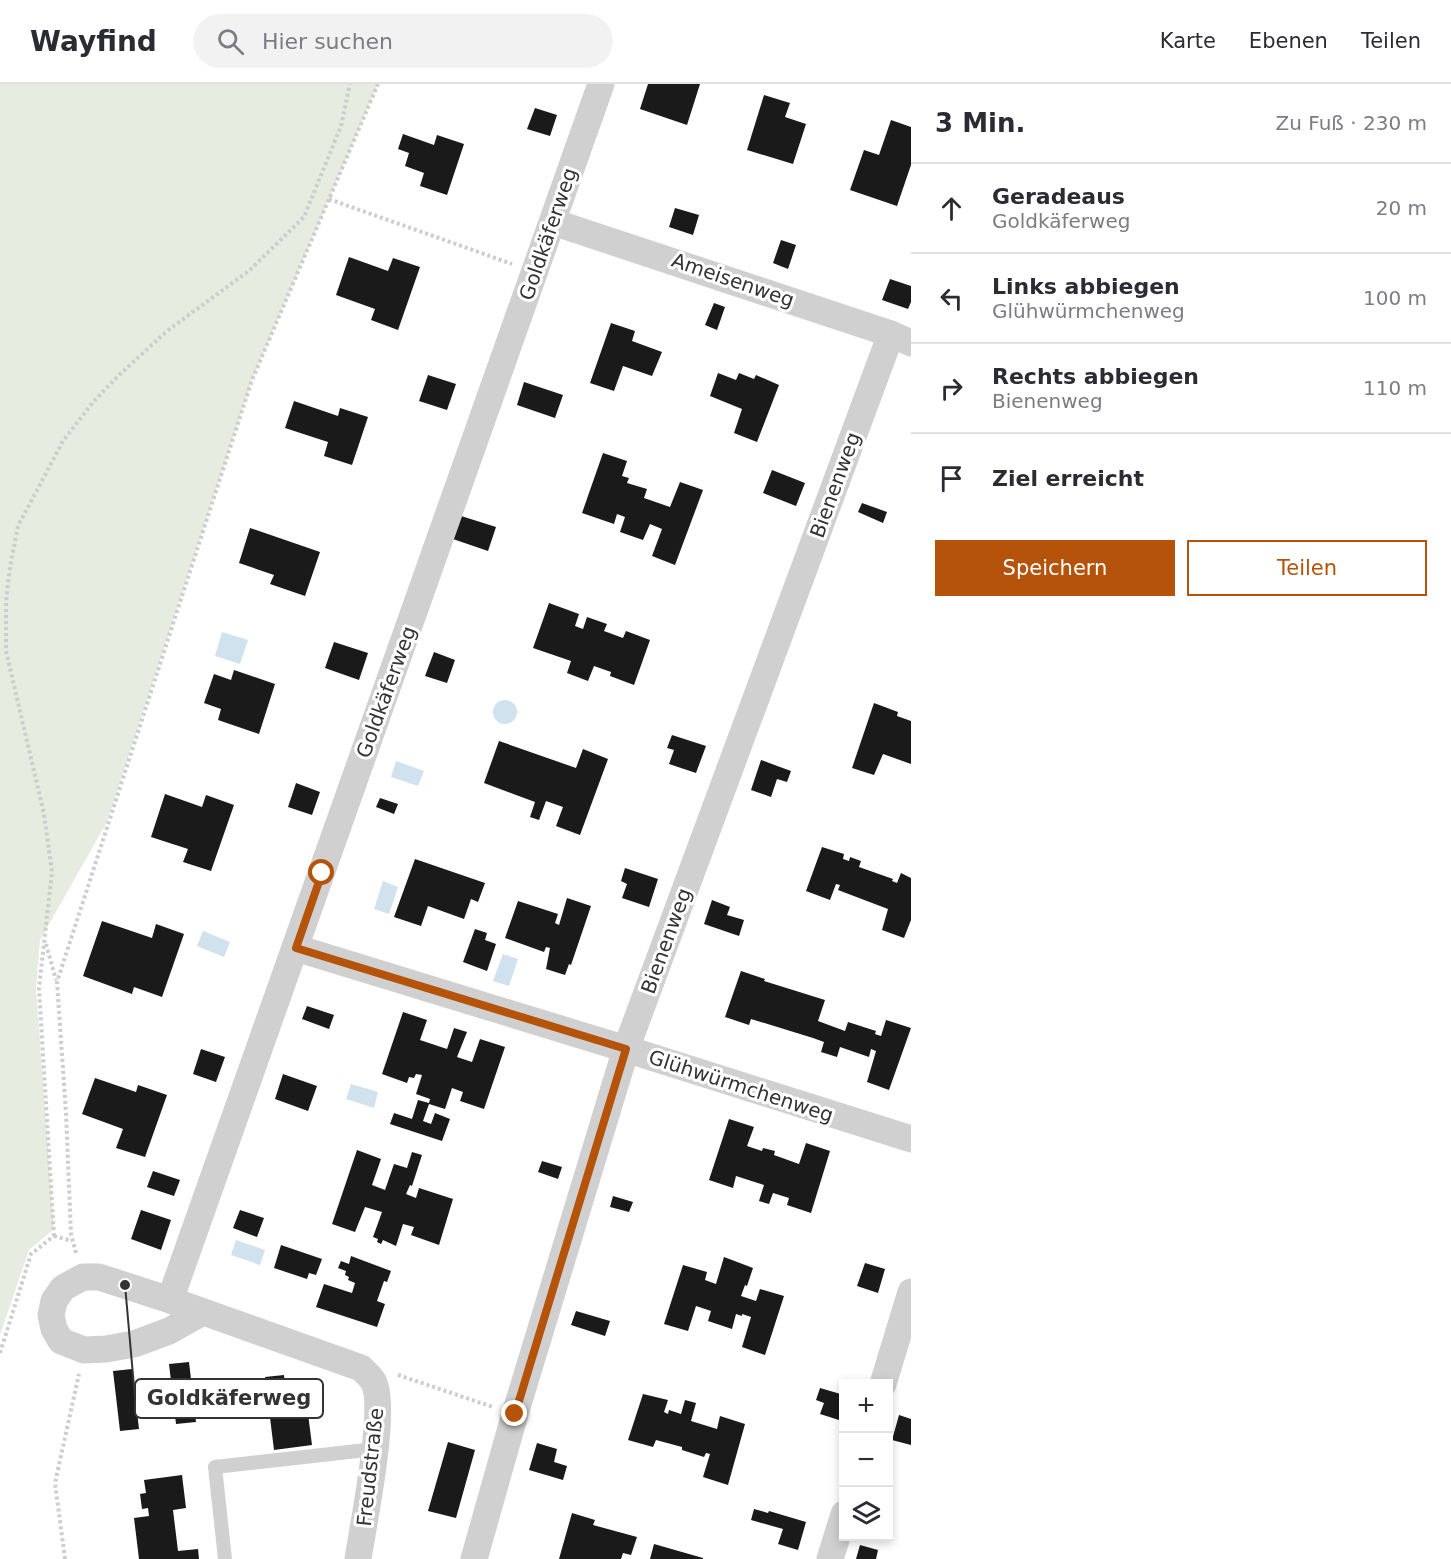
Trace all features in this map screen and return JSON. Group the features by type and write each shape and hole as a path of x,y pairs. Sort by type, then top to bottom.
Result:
{"street":[{"name":"Goldkäferweg","path":"170,1300 601,84"},
{"name":"Ameisenweg","path":"553,222 901,339"},
{"name":"Bienenweg","path":"474,1559 515,1414 626,1049 901,339"},
{"name":"Glühwürmchenweg","path":"296,948 911,1139"},
{"name":"Freudstraße","path":"83,1277 99,1277 170,1300 361,1368 374,1382 379,1405 363,1558"},
{"path":"83,1277 63,1288 54,1301 51,1315 54,1329 61,1341 84,1350 134,1344 169,1331 202,1312"},
{"path":"884,1379 911,1292"},
{"path":"830,1559 839,1528"}],"lane":[{"path":"225,1559 216,1467 375,1449"}],"path":[{"path":"54,1236 39,988 52,872 44,814 6,651 6,602 18,526 63,441 93,402 167,331 250,270 304,217 341,126 350,84"},
{"path":"57,982 252,380 378,84"},
{"path":"329,199 535,272"},
{"path":"45,940 57,982 72,1241 83,1277"},
{"path":"54,1236 72,1241"},
{"path":"0,1353 31,1254 54,1236"},
{"path":"65,1559 55,1483 84,1350"},
{"path":"374,1382 399,1375 515,1414"}],"shaded area":[{"path":"0,84 378,84 252,380 107,822 40,940 36,989 54,1229 29,1250 0,1335"}],"water":[{"path":"222,632 248,640 240,664 215,656"},
{"path":"500,700 510,700 517,707 517,717 510,724 500,724 493,717 493,707"},
{"path":"396,761 424,771 418,786 391,777"},
{"path":"383,881 398,887 389,914 374,909"},
{"path":"203,931 230,942 224,957 197,946"},
{"path":"503,954 518,959 509,986 493,981"},
{"path":"351,1084 378,1092 374,1108 346,1099"},
{"path":"236,1240 265,1250 260,1265 231,1255"}],"building":[{"path":"648,84 700,84 687,125 640,109"},
{"path":"764,95 790,103 785,117 806,124 793,164 747,150"},
{"path":"535,108 557,115 550,136 527,129"},
{"path":"891,120 911,127 911,165 897,206 850,190 864,150 879,155"},
{"path":"403,134 434,145 437,135 464,144 447,195 420,186 424,173 405,166 409,153 398,149"},
{"path":"675,208 699,215 693,235 669,227"},
{"path":"781,240 796,245 788,269 773,263"},
{"path":"349,257 388,271 393,258 420,267 398,330 371,320 375,309 336,295"},
{"path":"890,279 911,286 911,302 908,309 882,300"},
{"path":"714,303 725,307 717,330 705,325"},
{"path":"611,323 635,331 632,341 662,352 652,376 623,366 614,391 590,383"},
{"path":"718,373 736,380 739,373 754,379 756,375 779,385 757,442 734,433 742,409 710,396"},
{"path":"428,375 456,384 447,410 419,401"},
{"path":"524,382 563,395 555,418 517,405"},
{"path":"294,401 338,416 340,408 368,417 352,465 324,456 328,442 285,428"},
{"path":"603,453 627,461 622,476 629,478 627,483 647,489 644,498 670,507 680,482 703,490 675,565 652,556 662,529 650,524 643,540 620,532 625,517 617,514 614,524 582,513"},
{"path":"772,470 805,483 796,506 763,493"},
{"path":"862,503 887,512 883,523 858,512"},
{"path":"458,515 496,527 488,551 450,538"},
{"path":"250,528 320,552 305,596 270,584 274,575 239,563"},
{"path":"549,603 579,614 575,626 583,629 587,617 607,624 604,631 623,638 626,631 650,640 634,685 610,676 611,672 594,666 588,681 567,673 571,661 533,648"},
{"path":"334,642 368,653 359,680 325,668"},
{"path":"434,652 455,660 447,683 425,676"},
{"path":"234,670 275,684 259,734 218,720 221,709 204,703 214,674 231,680"},
{"path":"874,703 898,712 897,716 911,721 911,764 883,754 874,775 852,768"},
{"path":"672,735 706,746 696,773 669,764 674,750 667,748"},
{"path":"499,741 576,768 583,749 608,759 580,835 556,826 563,807 546,801 539,820 530,817 535,802 484,783"},
{"path":"761,760 791,771 787,782 777,779 771,797 751,790"},
{"path":"296,783 320,792 312,815 288,807"},
{"path":"165,794 202,807 206,795 234,805 211,871 183,862 188,849 151,837"},
{"path":"380,798 398,804 394,814 376,807"},
{"path":"822,847 844,854 843,859 849,861 850,857 861,861 859,867 893,879 892,881 897,883 901,873 911,878 911,920 904,938 882,930 888,909 838,890 840,885 836,884 830,900 806,891"},
{"path":"415,859 485,883 478,902 471,899 464,919 428,906 421,926 394,917"},
{"path":"625,868 658,879 649,907 622,898 627,884 621,881"},
{"path":"567,898 591,906 571,965 569,964 565,975 546,969 550,948 546,947 544,952 505,938 518,901 558,914 555,923 559,925"},
{"path":"712,900 730,907 727,915 744,920 739,936 704,924"},
{"path":"102,921 152,938 156,924 184,934 162,997 134,987 132,994 83,976"},
{"path":"475,929 487,933 485,940 496,944 487,971 463,962"},
{"path":"741,971 765,979 764,981 825,1000 818,1021 845,1031 848,1022 876,1031 875,1034 881,1036 886,1020 911,1028 889,1090 867,1082 876,1051 871,1049 869,1057 840,1047 837,1057 821,1052 824,1042 813,1038 751,1019 749,1025 725,1017"},
{"path":"307,1006 334,1015 329,1029 302,1019"},
{"path":"403,1012 427,1020 420,1040 447,1049 454,1028 467,1032 457,1057 472,1062 480,1039 505,1047 484,1109 460,1101 463,1092 452,1088 445,1109 429,1104 423,1121 431,1124 435,1113 450,1119 442,1141 390,1124 394,1113 412,1119 418,1100 429,1103 430,1099 416,1094 422,1075 416,1074 414,1078 409,1077 407,1083 382,1074"},
{"path":"201,1049 225,1057 216,1082 193,1074"},
{"path":"283,1074 317,1086 308,1111 275,1099"},
{"path":"95,1078 136,1092 138,1085 167,1095 145,1157 116,1148 123,1129 82,1114"},
{"path":"729,1119 754,1127 747,1146 762,1151 763,1148 775,1151 774,1155 799,1164 806,1143 830,1151 811,1213 787,1205 789,1198 773,1193 769,1204 759,1201 764,1185 736,1176 733,1188 709,1180"},
{"path":"357,1150 381,1159 372,1185 385,1190 394,1164 407,1168 412,1152 422,1155 412,1186 410,1185 406,1194 416,1198 419,1188 453,1199 439,1245 411,1235 414,1227 403,1224 396,1246 383,1240 381,1244 377,1242 378,1239 373,1237 382,1212 365,1207 355,1232 332,1224"},
{"path":"542,1161 562,1167 558,1179 538,1172"},
{"path":"153,1171 180,1180 174,1196 147,1187"},
{"path":"613,1196 633,1202 629,1212 610,1207"},
{"path":"141,1210 171,1220 161,1250 131,1239"},
{"path":"240,1210 264,1218 257,1237 233,1228"},
{"path":"281,1245 322,1259 316,1275 309,1273 307,1279 274,1268"},
{"path":"351,1256 391,1271 387,1282 384,1281 377,1301 385,1304 377,1327 316,1307 324,1284 352,1293 355,1283 348,1280 349,1277 345,1275 346,1271 338,1268 341,1261 349,1264"},
{"path":"724,1257 753,1268 741,1296 756,1301 760,1289 784,1296 765,1355 742,1347 751,1317 742,1314 742,1316 736,1314 732,1329 708,1321 711,1311 696,1306 688,1331 664,1324 683,1265 707,1272 705,1280 716,1284"},
{"path":"865,1263 885,1269 878,1293 857,1286"},
{"path":"576,1311 610,1321 605,1336 571,1325"},
{"path":"189,1362 196,1422 176,1424 169,1364"},
{"path":"132,1369 139,1429 120,1431 113,1371"},
{"path":"284,1375 285,1385 304,1383 312,1445 274,1450 265,1377"},
{"path":"820,1388 839,1394 839,1420 820,1414 824,1403 816,1400"},
{"path":"643,1394 668,1400 664,1412 668,1414 669,1410 681,1414 685,1400 696,1403 691,1421 717,1429 720,1416 745,1424 728,1485 703,1477 710,1454 706,1453 704,1457 682,1450 682,1447 656,1440 653,1447 628,1440"},
{"path":"899,1415 911,1419 911,1445 893,1440"},
{"path":"448,1442 475,1450 456,1518 428,1511"},
{"path":"537,1443 557,1449 554,1462 567,1466 563,1480 529,1470"},
{"path":"182,1475 186,1508 173,1510 178,1551 198,1549 199,1559 139,1559 134,1518 149,1516 148,1508 142,1509 140,1494 146,1493 144,1480"},
{"path":"754,1509 806,1522 798,1550 778,1544 783,1529 751,1520"},
{"path":"572,1513 595,1520 593,1525 637,1537 631,1555 623,1553 621,1559 559,1559"},
{"path":"654,1544 703,1558 703,1559 650,1559"},
{"path":"860,1545 878,1550 876,1559 856,1559"}],"place":[{"name":"Goldkäferweg","path":"125,1285"}],"route":[{"path":"322,873 296,948 626,1049 515,1414"}]}
